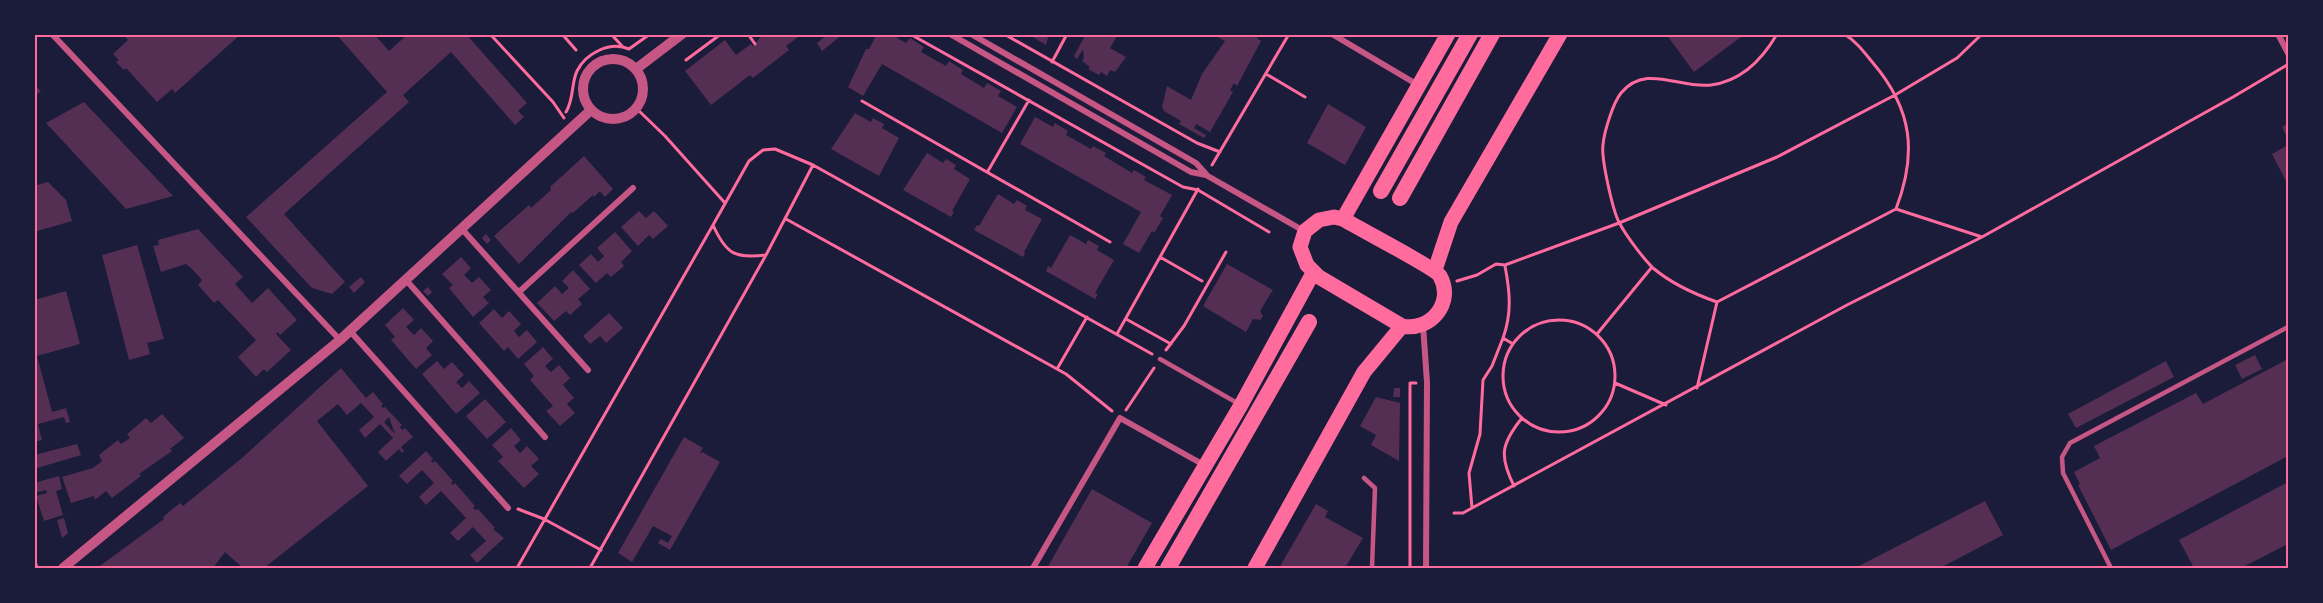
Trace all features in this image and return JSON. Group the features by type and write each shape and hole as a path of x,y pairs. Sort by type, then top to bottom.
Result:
{"highway":[{"path":"1381,191 1470,34"},
{"path":"1400,198 1492,34"},
{"path":"1168,568 1309,322"}],"main road":[{"path":"1343,219 1448,34"},
{"path":"1435,270 1451,222 1560,34"},
{"path":"1325,218 1343,219 1435,270 1443,285 1445,295 1443,304 1432,320 1409,328 1314,273 1302,256 1300,247 1305,231 1311,224 1325,218"},
{"path":"1145,568 1241,405 1314,273"},
{"path":"1255,568 1364,372 1402,326"}],"street":[{"path":"52,34 340,340"},
{"path":"636,69 682,34"},
{"path":"950,34 1191,172 1206,175 1305,231"},
{"path":"971,34 1196,163 1206,175"},
{"path":"1332,34 1418,85"},
{"path":"2278,34 2289,53"},
{"path":"619,59 636,69 643,84 643,93 636,108 629,115 619,119 599,116 591,110 586,102 583,83 592,67 600,62 619,59"},
{"path":"63,568 340,340 591,110"},
{"path":"519,292 633,188"},
{"path":"462,229 588,370"},
{"path":"406,280 545,437"},
{"path":"1423,324 1427,382 1426,568"},
{"path":"350,331 508,507"},
{"path":"1033,568 1120,418 1204,466"},
{"path":"34,563 36,568"}],"lane":[{"path":"2111,568 2063,473 2062,457 2070,443 2289,327"},
{"path":"1160,358 1241,405"},
{"path":"1364,478 1376,488 1372,568"}],"path":[{"path":"490,34 554,102 563,117 573,127"},
{"path":"562,34 576,50"},
{"path":"611,34 629,50 650,34"},
{"path":"686,60 721,34"},
{"path":"748,34 755,44"},
{"path":"910,34 1183,187 1198,190 1269,232"},
{"path":"1004,34 1197,143 1220,152"},
{"path":"1052,62 1067,34"},
{"path":"1777,34 1758,63 1736,78 1710,85 1687,84 1660,78 1636,80 1620,94 1610,117 1603,146 1609,186 1619,223 1652,267 1685,290 1717,302 1896,209 1906,182 1910,154 1906,126 1895,95 1886,79 1854,40 1844,34"},
{"path":"1443,285 1477,275 1496,264 1505,265 1619,223 1777,157 1895,95 1957,58 1982,34"},
{"path":"557,124 571,104 577,72 587,59 599,49 622,46"},
{"path":"1454,513 1463,513 1847,305 1982,237 2289,64"},
{"path":"1266,74 1305,96"},
{"path":"862,100 1110,242"},
{"path":"987,171 1029,100"},
{"path":"636,108 665,136 725,203"},
{"path":"517,568 749,161 762,150 775,149 790,153 813,165 1160,358"},
{"path":"590,568 786,219 813,165"},
{"path":"1896,209 1982,237"},
{"path":"786,219 1066,374"},
{"path":"713,225 723,245 744,258 766,255"},
{"path":"1160,257 1202,281"},
{"path":"1472,508 1469,473 1480,434 1483,380 1492,366 1509,321 1511,296 1505,265"},
{"path":"1597,334 1652,267"},
{"path":"1697,388 1717,302"},
{"path":"1057,369 1087,317"},
{"path":"1126,319 1171,344"},
{"path":"1553,320 1584,325 1597,334 1612,357 1615,383 1606,408 1597,419 1585,426 1559,433 1546,431 1522,418 1506,396 1503,382 1505,362 1513,344 1524,332 1538,324 1553,320"},
{"path":"1503,338 1513,344"},
{"path":"1410,568 1410,383 1427,382"},
{"path":"1615,383 1666,405"},
{"path":"1514,486 1505,468 1503,450 1509,434 1522,418"},
{"path":"508,507 522,509 544,519 601,550"}],"building":[{"path":"123,34 241,34 175,93 172,89 157,102 126,68 124,70 116,62 119,60 113,54 128,40"},
{"path":"336,34 374,34 389,51 408,34 466,34 527,103 518,111 524,117 515,125 451,52 403,95 409,102 284,214 345,282 332,294 312,288 246,217 387,92"},
{"path":"763,34 802,34 786,46 789,50 753,78 750,75 711,105 685,71 725,40 736,55 751,44 753,46"},
{"path":"828,34 843,34 822,51 817,43"},
{"path":"877,34 895,34 897,38 906,43 910,38 924,47 921,52 946,66 949,61 963,70 961,74 984,88 987,83 1001,91 998,96 1017,107 1002,133 882,64 863,96 848,87 866,49 869,49"},
{"path":"1028,34 1049,34 1046,45"},
{"path":"1086,34 1118,34 1110,48 1126,57 1115,72 1110,70 1107,76 1101,72 1099,75 1088,69 1090,67 1082,61 1083,49 1077,59 1074,56"},
{"path":"1212,34 1259,34 1257,38 1261,41 1237,86 1234,83 1230,90 1233,92 1210,132 1196,124 1194,128 1206,135 1204,138 1179,124 1181,121 1164,111 1162,107 1167,86 1191,100 1202,74 1225,41"},
{"path":"1666,34 1745,34 1694,72"},
{"path":"34,85 41,91 34,97"},
{"path":"84,102 173,196 126,209 46,123"},
{"path":"1328,104 1366,127 1345,165 1307,143"},
{"path":"855,113 871,122 873,118 884,124 882,128 899,138 879,176 831,149"},
{"path":"1035,117 1053,127 1055,123 1068,131 1066,135 1091,149 1093,146 1106,153 1104,156 1132,173 1134,170 1146,177 1144,180 1172,195 1160,216 1163,218 1139,253 1123,244 1141,212 1020,144"},
{"path":"2288,123 2288,134 2286,135 2282,127"},
{"path":"2288,145 2288,185 2272,154"},
{"path":"927,153 943,163 946,159 956,165 954,169 970,179 951,217 903,190"},
{"path":"584,156 613,189 605,197 600,191 573,213 571,212 519,264 494,236 529,205 531,208"},
{"path":"48,182 66,200 72,221 34,232 34,186"},
{"path":"998,194 1014,204 1017,200 1027,206 1025,210 1042,219 1023,257 974,230 977,225 979,226"},
{"path":"639,211 646,218 654,211 668,226 653,239 649,235 638,246 621,227"},
{"path":"198,229 243,277 235,284 252,303 268,288 297,320 280,335 278,332 276,334 291,350 267,372 264,369 256,377 238,357 256,340 218,300 214,303 198,285 202,280 186,264 161,272 153,246 159,245 158,240"},
{"path":"615,232 632,251 621,262 624,266 611,277 607,273 596,283 579,265 591,254 598,262 604,256 597,248"},
{"path":"486,234 491,240 487,244 482,238"},
{"path":"1070,235 1086,244 1088,240 1099,246 1097,250 1114,260 1095,293 1098,294 1095,299 1046,271 1048,266 1051,268"},
{"path":"137,245 164,339 147,343 150,354 129,360 102,255"},
{"path":"461,257 471,268 464,275 472,283 479,277 491,290 483,297 489,303 473,317 449,288 453,285 442,274"},
{"path":"1227,264 1273,290 1260,311 1263,316 1260,320 1253,319 1246,332 1203,306"},
{"path":"573,270 590,289 578,299 582,304 570,315 566,311 554,321 537,303 555,286 562,294 569,288 562,281"},
{"path":"361,277 365,282 354,293 349,287"},
{"path":"428,287 432,292 428,296 423,291"},
{"path":"66,291 80,344 37,356 52,412 66,408 70,422 66,423 64,417 38,424 42,440 34,442 34,300"},
{"path":"403,308 414,320 406,327 414,335 421,328 433,341 426,348 432,355 416,369 391,340 395,337 385,325"},
{"path":"494,309 502,318 509,311 521,324 514,331 519,337 527,330 537,342 518,359 508,347 504,351 479,323"},
{"path":"609,313 623,328 606,343 600,336 590,344 583,336"},
{"path":"543,347 553,359 545,366 551,372 559,365 570,378 563,385 574,398 567,404 575,413 560,426 546,411 553,406 530,380 534,376 524,364"},
{"path":"2255,355 2262,369 2242,379 2235,365"},
{"path":"2288,359 2288,456 2111,550 2078,485 2080,484 2074,472 2100,458 2094,446 2196,393 2203,404"},
{"path":"437,361 444,369 452,362 464,375 456,382 462,388 469,381 480,393 456,414 422,374"},
{"path":"2166,361 2174,377 2076,428 2068,414"},
{"path":"341,368 366,398 373,392 383,404 381,406 385,407 402,425 400,427 402,430 405,428 413,437 401,447 404,451 402,453 399,449 386,461 378,452 393,438 380,424 365,438 359,430 374,417 361,403 347,415 338,404 317,421 368,486 264,568 243,568 225,552 213,568 97,568 164,519 163,517 180,503 183,506 242,458","holes":["389,417 395,434 384,422"]},
{"path":"1394,388 1400,388 1400,397 1393,397"},
{"path":"1376,397 1400,403 1399,461 1371,445 1376,435 1360,426"},
{"path":"485,399 506,422 487,439 466,416"},
{"path":"162,414 184,438 170,449 172,451 139,474 141,476 112,498 106,491 95,500 94,496 71,503 62,477 93,468 102,461 99,455 118,440 121,444 130,438 127,434 146,418 151,423"},
{"path":"511,428 521,440 514,446 520,453 527,446 539,459 531,466 539,474 524,488 498,461 503,457 492,445"},
{"path":"684,437 703,448 699,454 702,452 720,462 670,550 658,543 661,539 668,543 672,536 653,526 632,562 618,553"},
{"path":"77,444 81,455 34,469 34,455"},
{"path":"426,451 433,459 431,461 433,463 435,461 453,481 451,483 453,485 455,483 475,506 473,508 478,509 495,528 493,529 504,538 477,563 470,555 486,541 473,527 458,541 450,533 466,518 441,491 426,505 419,497 434,483 422,470 407,484 399,476"},
{"path":"59,476 62,489 56,491 63,515 44,521 36,496 47,493 46,490 34,493 34,483"},
{"path":"2288,482 2288,544 2241,568 2194,568 2179,540"},
{"path":"1092,489 1152,523 1126,568 1047,568"},
{"path":"1985,501 2003,535 1940,568 1855,568"},
{"path":"1316,504 1328,511 1325,517 1363,538 1345,568 1279,568"},
{"path":"64,518 68,533 62,538 57,520"}]}
